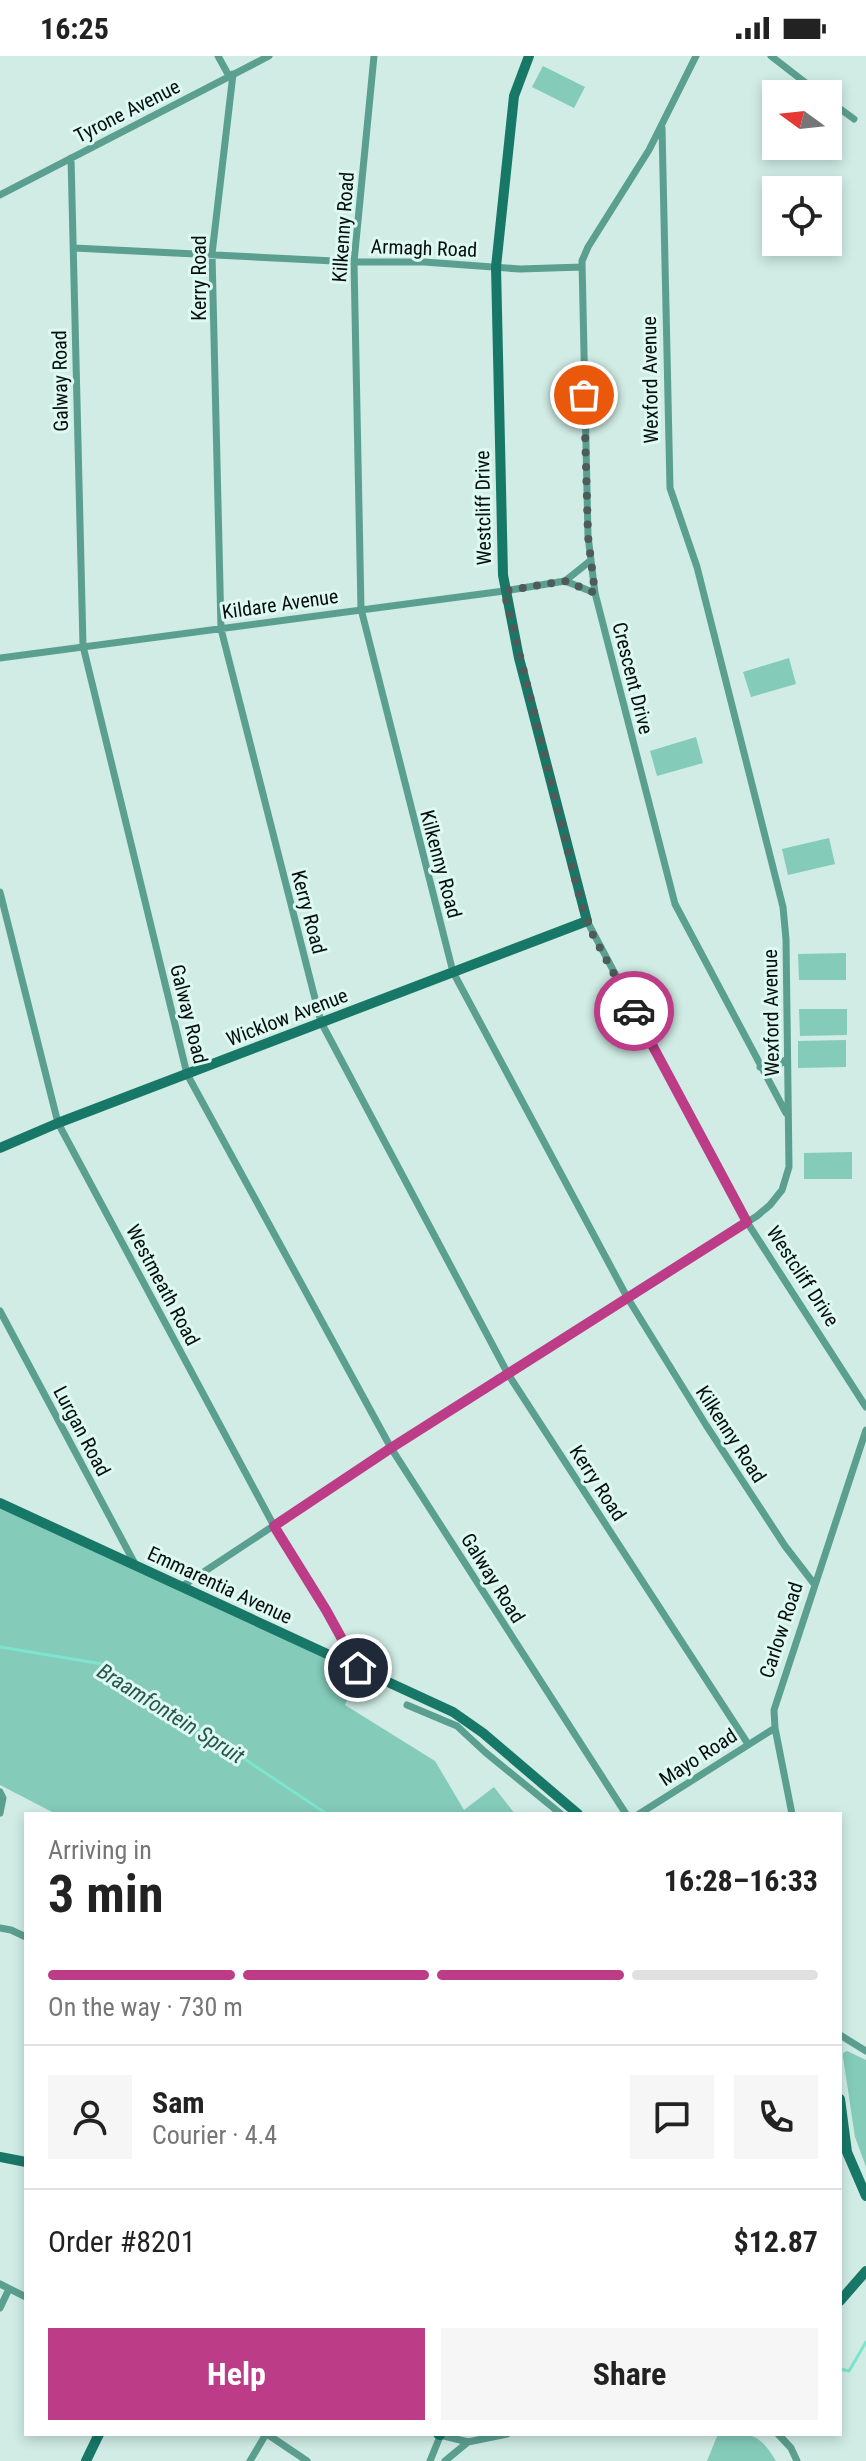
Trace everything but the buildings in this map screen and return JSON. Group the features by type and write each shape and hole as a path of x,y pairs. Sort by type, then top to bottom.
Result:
{"street":[{"path":"218,56 231,75"},
{"name":"Tyrone Avenue","path":"0,195 269,56"},
{"name":"Kilkenny Road","path":"374,56 354,262 361,609 453,972 627,1297 706,1425 785,1546 815,1585"},
{"name":"Westcliff Drive","path":"529,56 514,96 496,267 504,591 587,921 747,1222 866,1407"},
{"name":"Crescent Drive","path":"696,56 662,128 586,252 582,267 590,561 595,593 671,892 679,914 787,1115"},
{"path":"771,56 802,80"},
{"name":"Kerry Road","path":"231,75 212,254 221,629 321,1022 508,1374 748,1744"},
{"path":"842,110 854,119"},
{"name":"Wexford Avenue","path":"181,1587 391,1448 747,1222 770,1205 785,1185 790,1155 783,907 697,567 670,488 662,128"},
{"name":"Galway Road","path":"71,158 83,646 187,1074 391,1448 625,1812"},
{"name":"Armagh Road","path":"74,248 354,262 582,267"},
{"name":"Kildare Avenue","path":"0,658 565,581 590,561"},
{"path":"565,581 595,593"},
{"name":"Westmeath Road","path":"0,894 58,1123 274,1526 358,1668"},
{"name":"Wicklow Avenue","path":"0,1148 587,921"},
{"path":"760,1067 779,1066 788,1057"},
{"name":"Lurgan Road","path":"0,1311 136,1566"},
{"name":"Carlow Road","path":"792,1812 775,1728 777,1698 866,1430"},
{"path":"856,1463 866,1462"},
{"name":"Emmarentia Avenue","path":"0,1503 466,1720 576,1812"},
{"path":"407,1705 457,1726 559,1812"},
{"name":"Mayo Road","path":"642,1812 775,1728"},
{"path":"0,1813 1,1795"},
{"path":"0,1928 24,1936"},
{"path":"842,2036 866,2051"},
{"path":"842,2114 847,2152 866,2196"},
{"path":"0,2157 24,2162"},
{"path":"842,2299 866,2271"},
{"path":"0,2284 24,2296"},
{"path":"0,2308 9,2289"},
{"path":"86,2461 98,2436"},
{"path":"250,2461 265,2436"},
{"path":"269,2436 307,2461"},
{"path":"430,2461 439,2436"},
{"path":"447,2436 468,2442 497,2436"},
{"path":"780,2436 791,2448 797,2461"},
{"path":"445,2461 468,2442"}],"green space":[{"path":"543,66 585,87 574,108 532,87"},
{"path":"789,658 796,684 751,697 743,672"},
{"path":"696,737 703,763 657,776 650,751"},
{"path":"829,838 835,864 788,875 782,849"},
{"path":"846,953 846,980 799,980 798,954"},
{"path":"799,1009 847,1009 847,1035 800,1036"},
{"path":"846,1040 846,1067 798,1068 798,1041"},
{"path":"852,1152 852,1179 804,1179 804,1153"},
{"path":"0,1502 358,1674 345,1705 435,1761 464,1810 494,1787 513,1812 52,1812 0,1785"},
{"path":"847,2051 866,2060 866,2167 855,2137 843,2057"},
{"path":"717,2436 753,2436 764,2444 776,2461 707,2461"}],"waterway":[{"name":"Braamfontein Spruit","path":"0,1647 102,1664 324,1812"},
{"name":"Braamfontein Spruit","path":"842,2369 849,2371 866,2342"}],"way so far":[{"path":"584,395 588,536 595,593 565,581 504,591 581,903 593,935 634,1011"}],"route":[{"path":"358,1668 274,1526 747,1222 634,1011"}]}
